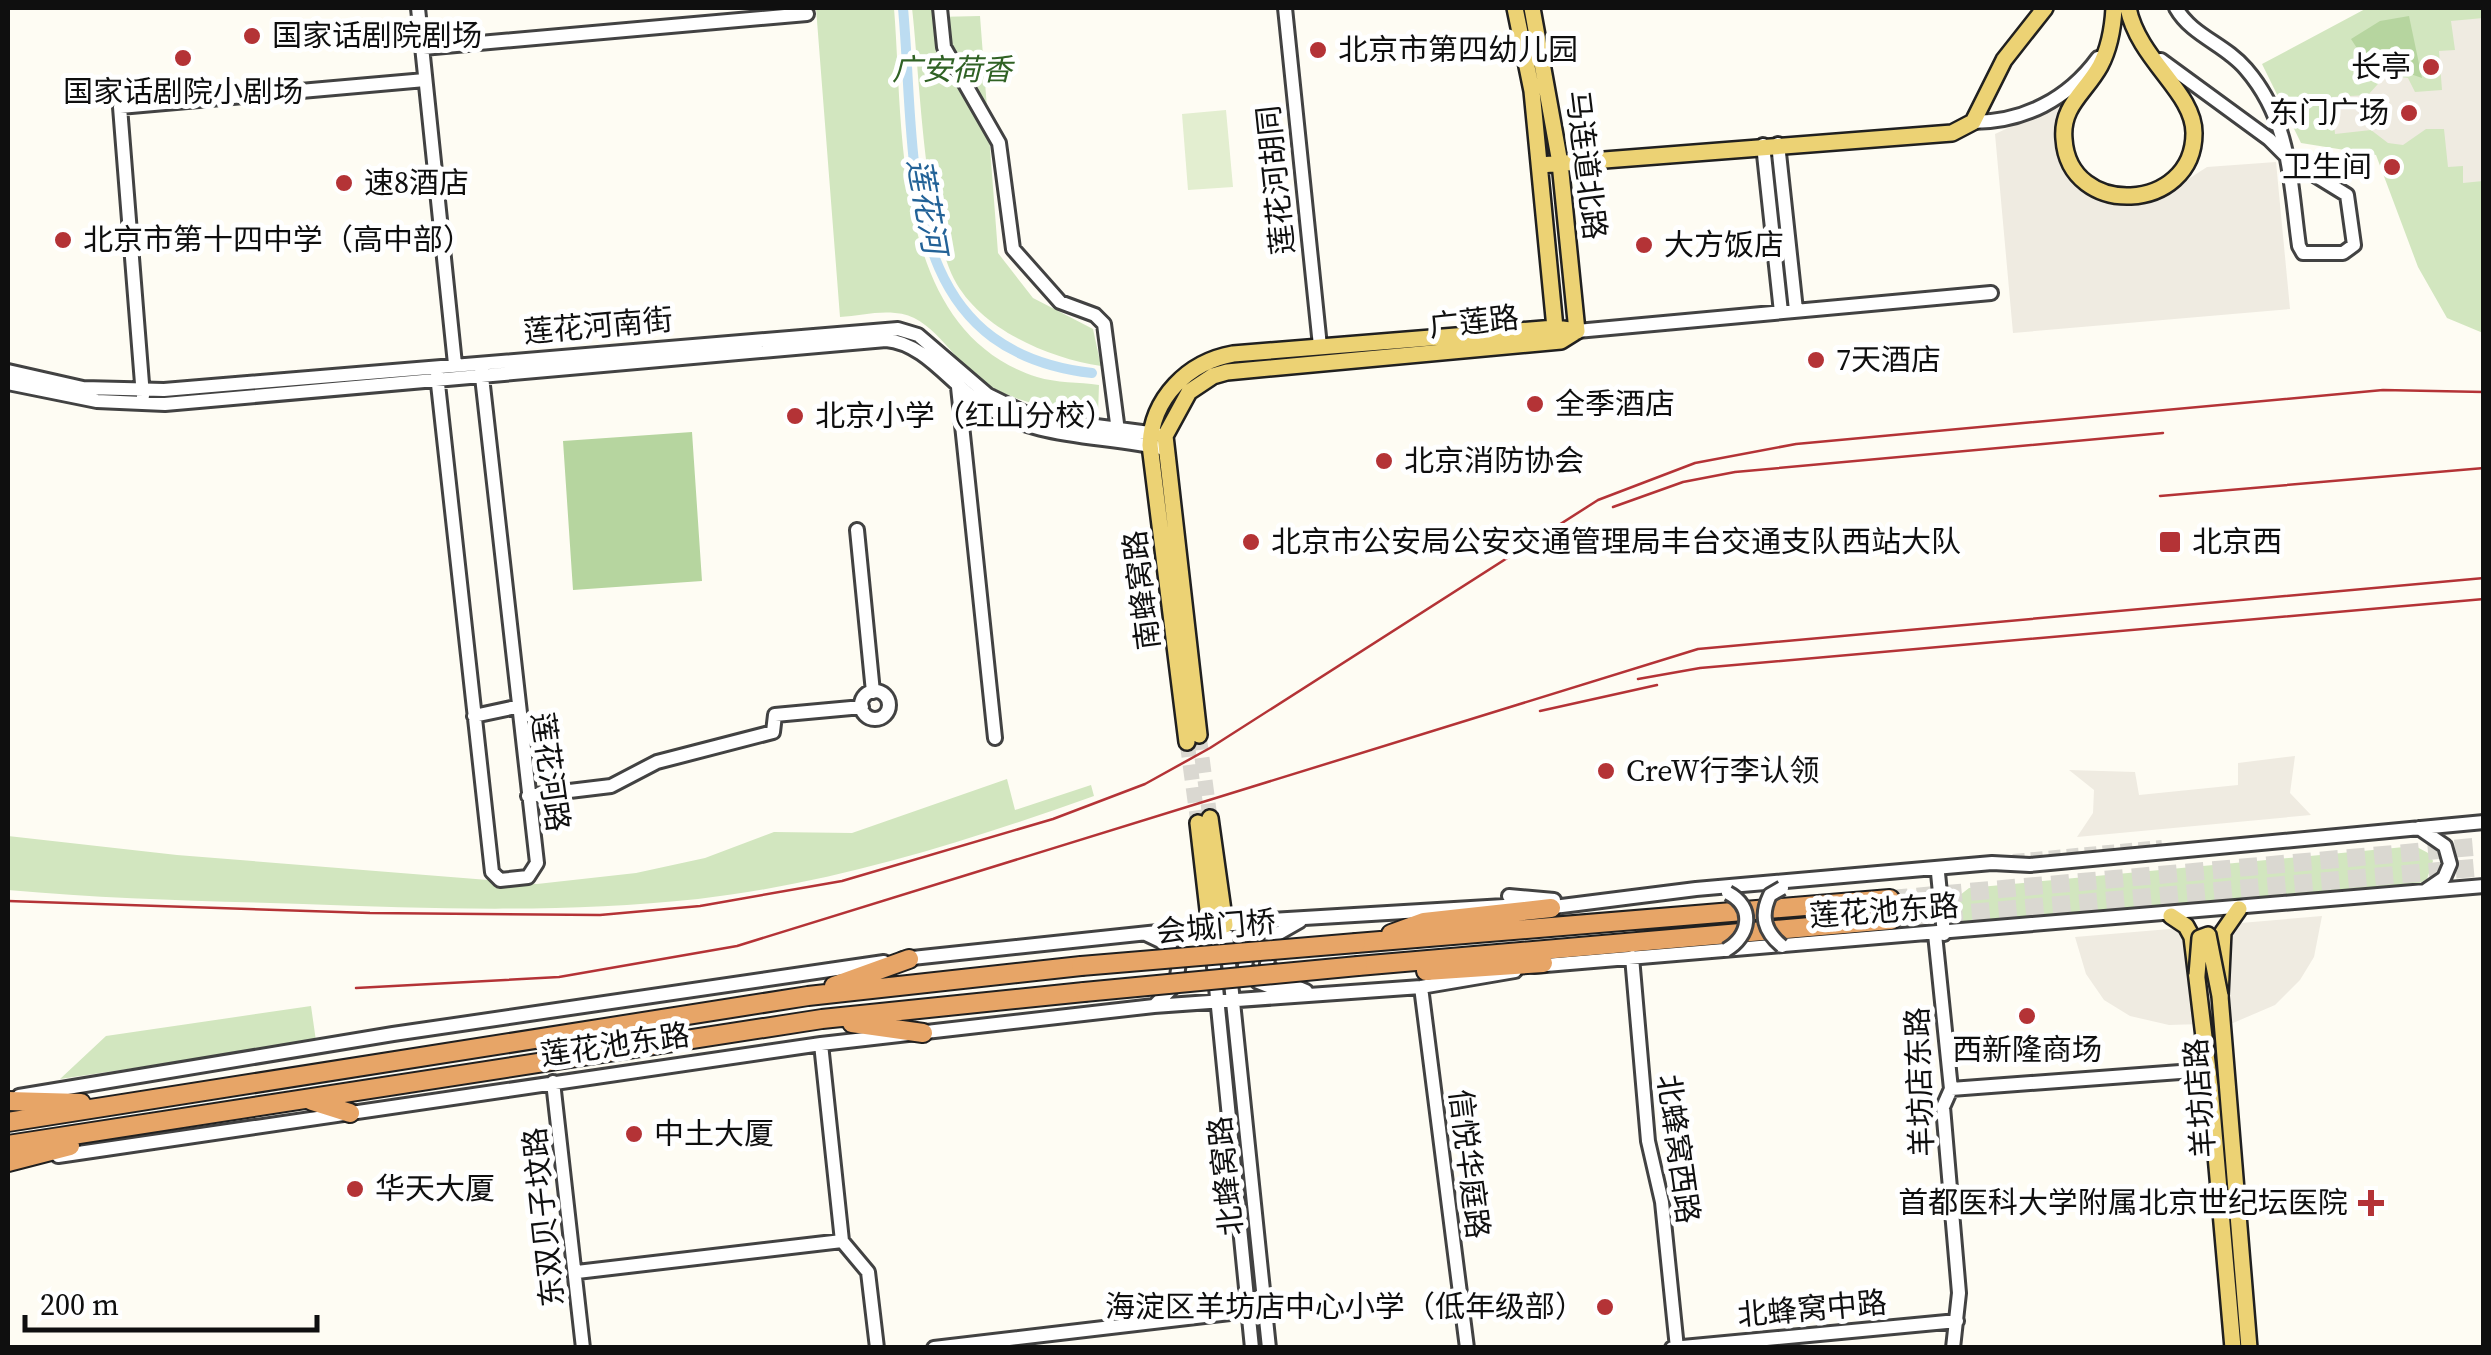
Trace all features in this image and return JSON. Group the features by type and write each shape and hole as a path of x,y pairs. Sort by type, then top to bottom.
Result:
{"highway":[{"name":"莲花池东路","path":"1364,942 1890,899"},
{"path":"1364,942 1424,922 1551,908"},
{"name":"莲花池东路","path":"1367,965 1891,920"},
{"name":"会城门桥","path":"1081,966 1364,942"},
{"path":"808,996 909,958"},
{"path":"1367,965 1422,972 1543,964"},
{"name":"会城门桥","path":"1084,992 1367,965"},
{"name":"莲花池东路","path":"8,1122 808,996 1081,966"},
{"name":"莲花池东路","path":"8,1144 822,1020 1084,992"},
{"path":"822,1020 923,1033"},
{"path":"8,1099 136,1104"},
{"path":"307,1099 350,1113"},
{"path":"8,1162 160,1122"}],"main road":[{"name":"马连道北路","path":"1515,8 1540,165 1555,328"},
{"name":"马连道北路","path":"1532,8 1560,162 1577,330"},
{"path":"1540,165 1770,144 1829,145 1952,134 1973,122 2004,60 2045,8"},
{"path":"2114,8 2102,63 2066,110 2064,144 2078,174 2094,189 2132,198 2152,194 2178,176 2192,149 2194,134 2187,102 2150,61 2130,15"},
{"name":"广莲路","path":"1158,441 1176,382 1202,363 1233,354 1555,328 1577,330"},
{"name":"广莲路","path":"1158,441 1180,403 1213,376 1561,341 1577,330"},
{"name":"南蜂窝路","path":"1158,441 1193,739"},
{"path":"1204,820 1218,926"},
{"name":"羊坊店路","path":"2234,914 2221,942 2220,996 2249,1348"},
{"name":"羊坊店路","path":"2176,919 2192,937 2233,1348"},
{"path":"2197,976 2200,938 2208,936 2220,996"}],"street":[{"path":"418,8 455,364"},
{"path":"940,8 944,46 999,143 1012,250 1060,302 1095,315 1104,324 1118,434"},
{"name":"莲花河胡同","path":"1286,8 1320,346"},
{"path":"2130,15 2174,73 2269,138 2290,160 2347,195 2354,245 2344,253 2310,256 2298,246 2290,160 2278,118 2247,69 2183,20 2176,8"},
{"path":"422,48 807,14"},
{"path":"1973,122 2019,116 2070,90 2110,39"},
{"path":"143,397 120,107 425,80"},
{"path":"1770,144 1788,311"},
{"name":"广莲路","path":"1577,330 1991,293"},
{"name":"莲花河南街","path":"8,384 82,399 143,397 898,328 918,335 976,387 1018,410 1054,423 1158,441"},
{"name":"莲花河南街","path":"437,372 455,364 481,368 886,340 914,348 958,387 1027,427 1064,437 1118,434"},
{"name":"莲花河路","path":"437,372 492,872 500,880 528,877 536,868 481,368"},
{"name":"莲花河南街","path":"8,371 143,397"},
{"path":"958,387 995,738"},
{"path":"856,530 872,692"},
{"path":"872,692 886,696 886,713 870,718 862,707 863,699 872,692"},
{"path":"474,716 516,707"},
{"path":"528,796 611,786 657,762 773,732 775,715 862,707"},
{"name":"莲花池东路","path":"1602,902 1612,905 2484,822"},
{"path":"2420,828 2445,846 2450,864 2444,878 2423,892"},
{"name":"莲花池东路","path":"8,1099 392,1034 909,958 1271,920 1500,903 1551,908 1921,869 2030,865"},
{"name":"羊坊店东路","path":"1938,873 1951,1090 1943,1107 1958,1293 1953,1348"},
{"name":"莲花池东路","path":"8,1162 821,1044 1154,1006 1421,987 1480,979 1543,964 2176,919 2484,886"},
{"path":"1782,888 1770,895 1764,920 1769,936 1782,946"},
{"path":"1726,950 1739,943 1748,921 1743,904 1728,893"},
{"path":"1461,906 1472,898 1501,895 1543,901 1586,898"},
{"path":"1307,918 1272,937 1266,964 1280,980 1310,993"},
{"path":"1271,920 1250,939 1244,966 1258,982 1290,994"},
{"path":"1218,926 1225,1000"},
{"path":"1142,933 1167,944 1179,962 1176,984 1154,1006"},
{"name":"北蜂窝西路","path":"1632,957 1648,1141 1662,1202 1675,1347"},
{"name":"信悦华庭路","path":"1421,987 1467,1348"},
{"name":"北蜂窝路","path":"1225,1000 1252,1348"},
{"name":"北蜂窝路","path":"1225,1000 1269,1348"},
{"path":"821,1044 842,1240 868,1272 876,1348"},
{"path":"1951,1090 2208,1070"},
{"name":"东双贝子坟路","path":"553,1082 583,1348"},
{"path":"577,1272 842,1240"},
{"path":"934,1348 1247,1310"},
{"name":"北蜂窝中路","path":"1675,1347 1956,1321"}],"green space":[{"path":"816,8 894,8 905,166 914,221 930,272 954,317 989,353 1037,377 1099,385 1098,413 1036,404 993,388 969,371 931,329 908,316 881,313 840,317"},
{"name":"广安荷香","path":"912,8 936,8 937,17 980,16 998,253 1033,298 1093,329 1101,366 1059,356 1017,338 980,313 954,279 936,222 930,186"},
{"path":"2367,8 2483,8 2483,333 2447,318 2418,267 2376,155 2301,143 2262,64"},
{"path":"2409,16 2422,78 2396,69 2391,53 2366,62 2351,39 2380,21"},
{"path":"1226,110 1233,187 1188,190 1182,114"},
{"path":"692,432 702,581 573,590 563,441"},
{"path":"1007,779 1015,810 1091,785 1094,796 948,845 849,872 698,899 501,909 156,899 8,890 8,836 177,855 537,884 636,873 705,858 774,832 852,833"},
{"path":"2415,846 2430,854 2433,861 2427,879 2418,884 1972,928 1955,909 1955,899 1969,888"},
{"path":"311,1006 316,1041 60,1079 106,1036"}],"shaded area":[{"name":"东门广场","path":"2483,18 2483,181 2463,183 2463,166 2448,167 2444,129 2426,129 2403,145 2388,143 2371,130 2335,134 2332,97 2368,95 2386,75 2408,78 2415,92 2442,90 2439,51 2455,50 2451,21"},
{"path":"2062,103 2054,133 2059,163 2080,190 2113,204 2131,205 2162,196 2207,167 2276,162 2290,309 2013,333 1995,134"},
{"path":"2295,756 2290,793 2311,815 2077,837 2093,813 2094,790 2069,770 2135,772 2139,795 2238,785 2238,763"},
{"path":"2322,916 2314,957 2300,980 2275,1005 2233,1023 2169,1025 2130,1016 2104,1000 2086,974 2075,937"}],"waterway":[{"name":"莲花河","path":"903,8 917,184 929,239 949,287 981,328 1028,357 1092,373"}],"tunnel":[{"path":"1199,735 1210,818"},
{"path":"1187,742 1198,823"},
{"path":"2013,860 2162,846"},
{"path":"1890,899 2484,846"},
{"path":"1891,920 2484,867"}],"railway":[{"path":"8,901 370,913 600,915 700,906 842,881 1053,819 1145,784 1210,748 1598,500 1695,463 1796,444 2383,390 2484,392"},
{"path":"1613,507 1683,482 1735,472 2163,433"},
{"path":"2160,496 2484,468"},
{"path":"356,988 559,977 737,946 1698,649 2484,578"},
{"path":"1638,679 1700,668 2484,599"},
{"path":"1540,711 1657,685"}],"place":[{"name":"国家话剧院剧场","path":"252,36"},
{"name":"北京市第四幼儿园","path":"1318,50"},
{"name":"国家话剧院小剧场","path":"183,58"},
{"name":"长亭","path":"2431,67"},
{"name":"东门广场","path":"2409,113"},
{"name":"卫生间","path":"2392,167"},
{"name":"速8酒店","path":"344,183"},
{"name":"北京市第十四中学（高中部）","path":"63,240"},
{"name":"大方饭店","path":"1644,245"},
{"name":"7天酒店","path":"1816,360"},
{"name":"全季酒店","path":"1535,404"},
{"name":"北京小学（红山分校）","path":"795,416"},
{"name":"北京消防协会","path":"1384,461"},
{"name":"北京市公安局公安交通管理局丰台交通支队西站大队","path":"1251,542"},
{"name":"北京西","path":"2170,542"},
{"name":"CreW行李认领","path":"1606,771"},
{"name":"西新隆商场","path":"2027,1016"},
{"name":"中土大厦","path":"634,1134"},
{"name":"华天大厦","path":"355,1189"},
{"name":"首都医科大学附属北京世纪坛医院","path":"2371,1203"},
{"name":"海淀区羊坊店中心小学（低年级部）","path":"1605,1307"}]}
